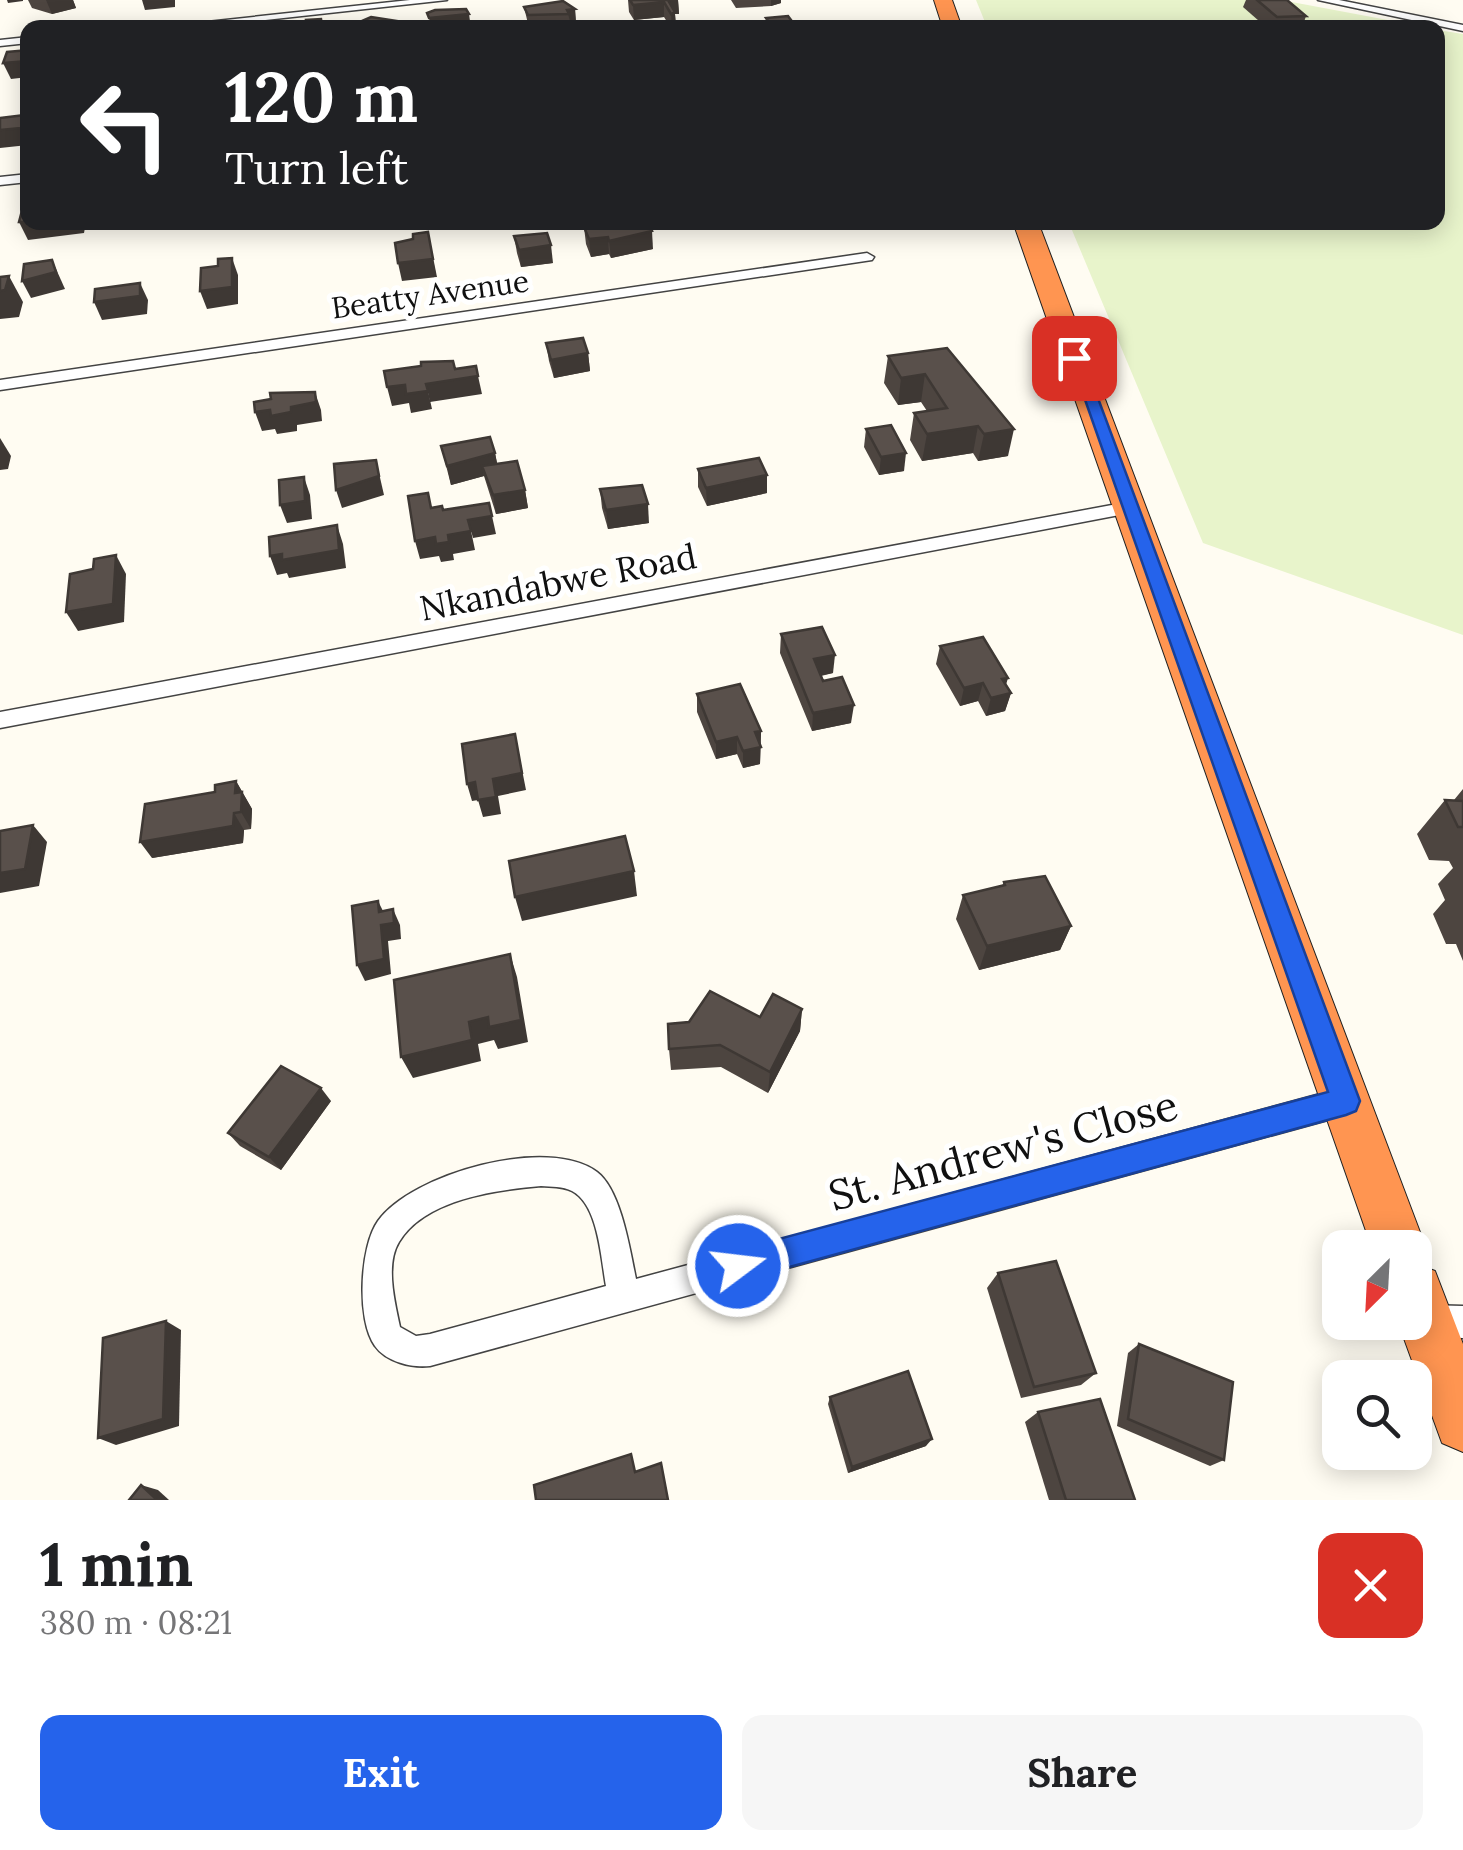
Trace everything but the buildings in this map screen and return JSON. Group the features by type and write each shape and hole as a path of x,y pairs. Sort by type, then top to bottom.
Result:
{"highway":[{"path":"1028,230 1393,1230"},
{"path":"1435,1311 1463,1422"}],"street":[{"path":"238,20 442,0"},
{"path":"1322,0 1423,20"},
{"name":"Beatty Avenue","path":"0,386 867,256"},
{"name":"Nkandabwe Road","path":"0,720 1128,508"},
{"name":"St. Andrew's Close","path":"624,1296 600,1200 587,1182 567,1173 524,1172 452,1190 404,1213 390,1228 378,1258 387,1337 412,1352 624,1296 1346,1101"}],"green space":[{"path":"976,0 1281,0 1388,20 984,20"},
{"path":"1445,31 1463,34 1463,635 1203,543 1072,230 1445,230"}],"route":[{"path":"738,1266 1346,1101 1074,358"}]}
